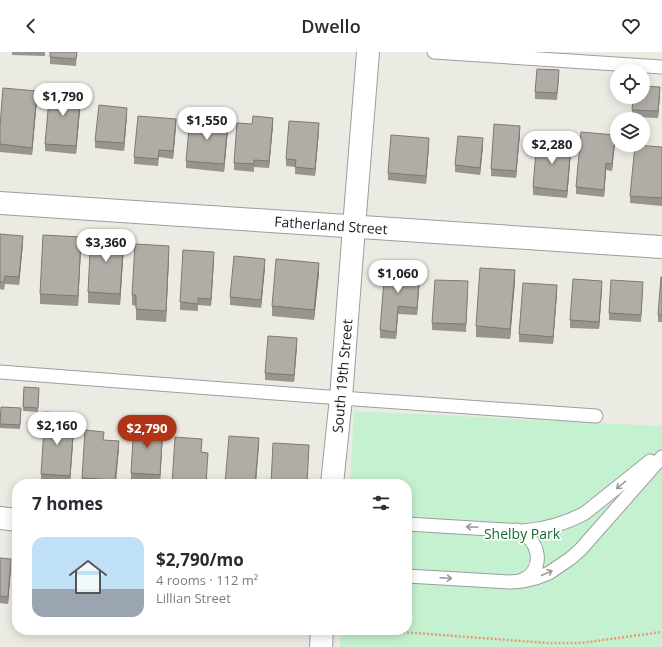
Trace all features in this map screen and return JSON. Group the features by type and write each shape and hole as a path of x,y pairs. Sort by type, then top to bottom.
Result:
{"street":[{"name":"South 19th Street","path":"333,479 341,398 368,52"},
{"name":"Fatherland Street","path":"0,203 662,247"},
{"path":"0,518 12,519"},
{"path":"321,647 322,635"}],"lane":[{"path":"434,52 662,67"},
{"path":"0,372 596,416"},
{"path":"412,524 524,531 543,529 562,524 574,519 596,505 662,451"},
{"path":"412,576 510,582 536,578 548,573 571,558 581,549 662,457"},
{"path":"510,530 520,531 528,537 534,544 537,557 534,569 528,577 523,580 510,582"}],"path":[{"path":"412,633 548,643 581,643 662,632"}],"green space":[{"name":"Shelby Park","path":"354,411 662,426 662,647 340,647 341,635 412,635 412,479 350,479"}],"building":[{"path":"50,52 77,52 76,59 50,57"},
{"path":"537,69 559,70 557,93 535,92"},
{"path":"650,86 660,87 658,111 632,110 632,104 650,104"},
{"path":"3,88 37,91 32,148 0,144"},
{"path":"50,88 81,91 76,146 45,144"},
{"path":"99,105 127,108 124,143 95,141"},
{"path":"138,116 176,119 173,151 159,150 158,159 134,157"},
{"path":"253,116 273,118 269,161 254,160 254,164 234,163 237,123 252,124"},
{"path":"190,118 228,122 224,164 186,161"},
{"path":"289,121 319,123 315,169 295,167 296,160 286,159"},
{"path":"494,124 520,126 516,171 491,169"},
{"path":"581,132 610,135 610,152 613,152 612,164 606,163 604,190 576,187"},
{"path":"391,135 429,138 426,176 388,173"},
{"path":"458,136 483,138 480,168 455,165"},
{"path":"537,140 571,143 567,191 533,187"},
{"path":"650,146 662,147 662,198 630,196 634,152 650,152"},
{"path":"91,233 124,235 120,294 88,292"},
{"path":"0,234 23,236 19,277 5,276 4,282 0,282"},
{"path":"43,235 81,237 78,296 40,294"},
{"path":"135,244 169,246 166,311 136,309 136,295 132,295"},
{"path":"183,250 214,252 211,299 198,298 198,304 180,302"},
{"path":"234,256 265,259 261,300 230,297"},
{"path":"276,259 319,263 314,310 272,306"},
{"path":"385,267 420,269 417,308 398,306 396,332 380,330"},
{"path":"480,268 515,270 510,329 476,326"},
{"path":"661,277 662,315 658,315"},
{"path":"573,279 602,281 599,322 570,320"},
{"path":"435,280 468,281 466,324 432,323"},
{"path":"611,280 643,282 641,315 609,313"},
{"path":"523,283 557,285 553,337 519,334"},
{"path":"268,336 297,338 294,375 265,373"},
{"path":"24,387 39,388 38,408 23,407"},
{"path":"1,407 21,408 20,425 0,424"},
{"path":"45,412 59,413 59,420 74,421 70,476 41,474"},
{"path":"134,423 163,424 160,475 131,473"},
{"path":"85,430 104,432 103,440 119,441 115,479 82,478"},
{"path":"229,436 259,438 255,479 225,479"},
{"path":"175,437 202,439 201,452 208,453 206,479 172,479"},
{"path":"273,443 309,445 307,479 271,479"},
{"path":"0,558 11,559 8,597 0,596"}]}
